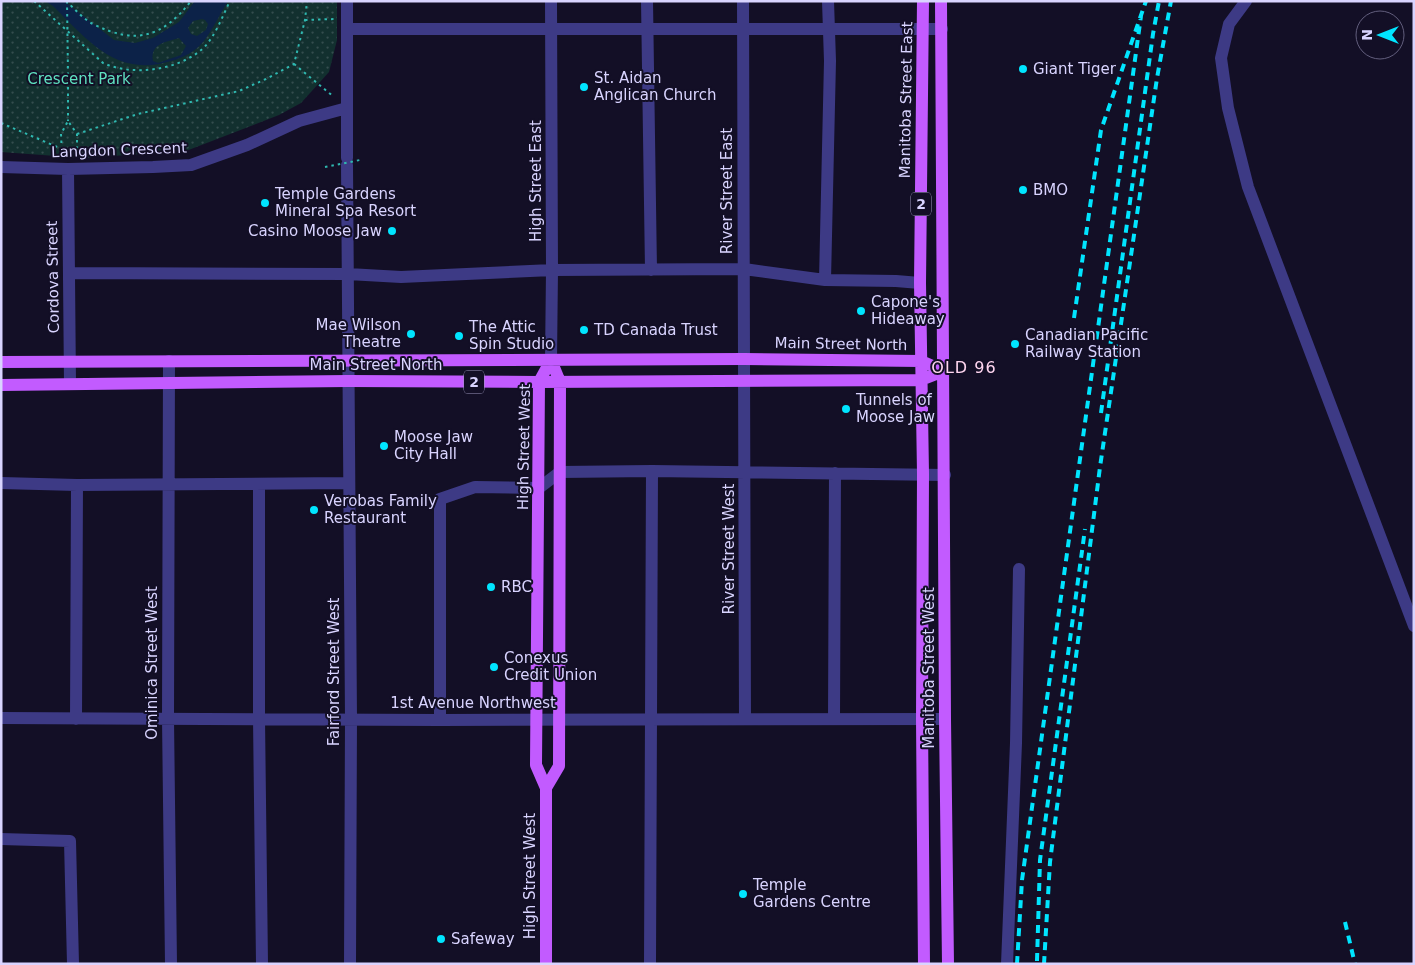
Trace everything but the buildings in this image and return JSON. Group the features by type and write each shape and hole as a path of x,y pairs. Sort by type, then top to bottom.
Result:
{"main road":[{"name":"Manitoba Street East","path":"921,380 920,283 923,1"},
{"path":"941,1 944,371"},
{"name":"Main Street North","path":"1,362 744,359 921,361 944,371"},
{"path":"546,788 559,766 560,382 551,360"},
{"name":"High Street West","path":"546,964 546,788 536,765 539,382 551,360"},
{"name":"Main Street North","path":"1,385 348,381 921,380 944,371"},
{"name":"Manitoba Street West","path":"944,371 948,964"},
{"name":"Manitoba Street West","path":"921,380 923,474 924,964"}],"street":[{"name":"Fairford Street West","path":"347,1 347,108 352,161 348,274 351,718 350,964"},
{"name":"High Street East","path":"551,1 551,360"},
{"path":"647,1 651,270"},
{"name":"River Street East","path":"743,1 744,380"},
{"path":"825,280 830,61 828,1"},
{"path":"1246,1 1229,24 1221,58 1228,108 1248,187 1414,626"},
{"path":"347,24 551,29 942,29"},
{"name":"Langdon Crescent","path":"1,167 69,169 191,165 247,145 298,121 347,108"},
{"name":"Cordova Street","path":"69,169 70,384"},
{"path":"70,273 348,274 401,276 552,270 744,269 825,280 920,283"},
{"name":"Ominica Street West","path":"169,362 168,718 170,964"},
{"name":"River Street West","path":"744,380 745,718"},
{"path":"440,720 440,499 475,487 539,488 560,472 652,471 945,475"},
{"path":"650,964 652,471"},
{"path":"834,718 835,473"},
{"path":"1,483 77,486 349,483"},
{"path":"260,484 262,964"},
{"path":"76,718 77,486"},
{"path":"1007,964 1016,743 1019,569"},
{"name":"1st Avenue Northwest","path":"1,718 351,718 440,720 537,718 945,718"},
{"path":"1,838 70,841 73,964"}],"path":[{"path":"34,1 103,63 116,69 139,70 162,68 200,51 208,42 230,1"},
{"path":"67,1 92,23 123,35 140,36 158,32 180,15 190,1"},
{"path":"67,1 68,121 62,134 62,149 69,169"},
{"path":"71,1 71,6"},
{"path":"76,134 138,114 239,91 294,64 305,20 306,1"},
{"path":"305,20 347,24"},
{"path":"294,64 347,108"},
{"path":"68,121 76,134 69,169"},
{"path":"1,123 62,149"},
{"path":"325,168 352,161"}],"green space":[{"name":"Crescent Park","path":"1,1 337,1 337,40 329,72 301,103 279,115 186,151 83,158 1,152"}],"water":[{"path":"45,1 64,1 114,40 135,43 153,38 179,22 195,1 228,1 204,41 197,48 180,58 152,65 134,64 104,53 53,6","holes":["202,19 208,24 206,30 197,36 191,34 188,28 193,21","179,38 186,46 181,55 158,63 153,61 156,47"]}],"railway":[{"path":"1074,318 1101,130 1146,1"},
{"path":"1101,413 1159,1"},
{"path":"1044,964 1050,862 1100,467 1157,78 1171,1"},
{"path":"1017,964 1022,880 1141,16"},
{"path":"1037,961 1040,860 1085,529"},
{"path":"1345,922 1355,964"}],"place":[{"name":"Giant Tiger","path":"1023,69"},
{"name":"St. Aidan Anglican Church","path":"584,87"},
{"name":"BMO","path":"1023,190"},
{"name":"Temple Gardens Mineral Spa Resort","path":"265,203"},
{"name":"Casino Moose Jaw","path":"392,231"},
{"name":"Capone's Hideaway","path":"861,311"},
{"name":"TD Canada Trust","path":"584,330"},
{"name":"Mae Wilson Theatre","path":"411,334"},
{"name":"The Attic Spin Studio","path":"459,336"},
{"name":"Canadian Pacific Railway Station","path":"1015,344"},
{"name":"Tunnels of Moose Jaw","path":"846,409"},
{"name":"Moose Jaw City Hall","path":"384,446"},
{"name":"Verobas Family Restaurant","path":"314,510"},
{"name":"RBC","path":"491,587"},
{"name":"Conexus Credit Union","path":"494,667"},
{"name":"Temple Gardens Centre","path":"743,894"},
{"name":"Safeway","path":"441,939"}],"district":[{"name":"OLD 96","path":"964,367"}]}
